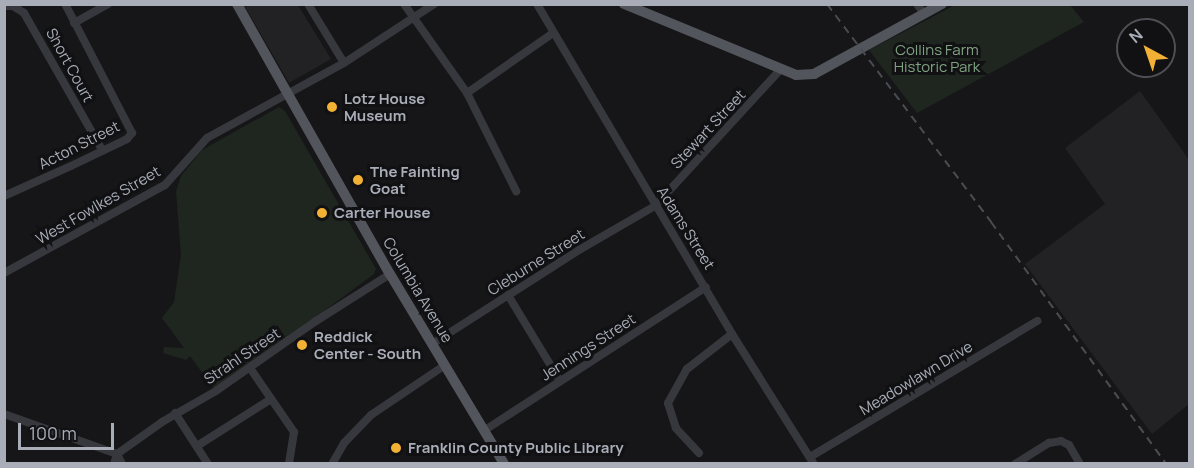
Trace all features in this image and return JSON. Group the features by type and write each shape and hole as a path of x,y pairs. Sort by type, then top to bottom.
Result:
{"main road":[{"path":"624,4 796,75 814,74 942,4"},
{"name":"Columbia Avenue","path":"242,6 288,94 390,274 504,464"}],"street":[{"name":"Acton Street","path":"4,196 127,139 132,130 64,4"},
{"path":"74,23 108,4"},
{"path":"308,4 344,63"},
{"path":"404,4 467,93 516,190"},
{"name":"West Fowlkes Street","path":"4,273 165,185 207,138 344,63 434,4"},
{"name":"Adams Street","path":"537,4 732,333 812,460"},
{"path":"917,4 924,14"},
{"name":"Short Court","path":"4,6 13,6 24,13 102,150"},
{"path":"467,93 553,33"},
{"name":"Stewart Street","path":"656,206 780,70"},
{"name":"Cleburne Street","path":"432,344 507,295 656,206"},
{"name":"Strahl Street","path":"115,459 175,414 250,368 316,321 390,274"},
{"name":"Jennings Street","path":"485,430 706,287"},
{"path":"507,295 560,381"},
{"name":"Meadowlawn Drive","path":"812,460 1036,321"},
{"path":"699,453 676,428 668,403 687,369 732,333"},
{"path":"332,464 344,443 371,415 445,365"},
{"path":"250,368 294,432 289,464"},
{"path":"197,446 271,399"},
{"path":"4,414 115,459 122,464"},
{"path":"175,414 208,464"},
{"path":"1015,464 1048,443 1061,441 1069,445 1080,464"}],"shaded area":[{"path":"244,5 298,5 331,59 289,83"},
{"path":"1140,91 1190,161 1189,404 1152,434 1025,264 1105,204 1065,148"}],"green space":[{"name":"Collins Farm Historic Park","path":"955,5 1070,5 1084,22 917,113 869,50"},
{"path":"279,107 285,111 376,269 374,274 216,391 190,356 186,360 163,353 164,347 184,348 162,318 174,302 181,255 176,191 181,176 202,150"}],"railway":[{"path":"827,4 991,222 1166,464"}],"place":[{"name":"Lotz House Museum","path":"332,107"},
{"name":"The Fainting Goat","path":"358,180"},
{"name":"Carter House","path":"322,213"},
{"name":"Reddick Center - South","path":"302,345"},
{"name":"Franklin County Public Library","path":"396,448"}]}
